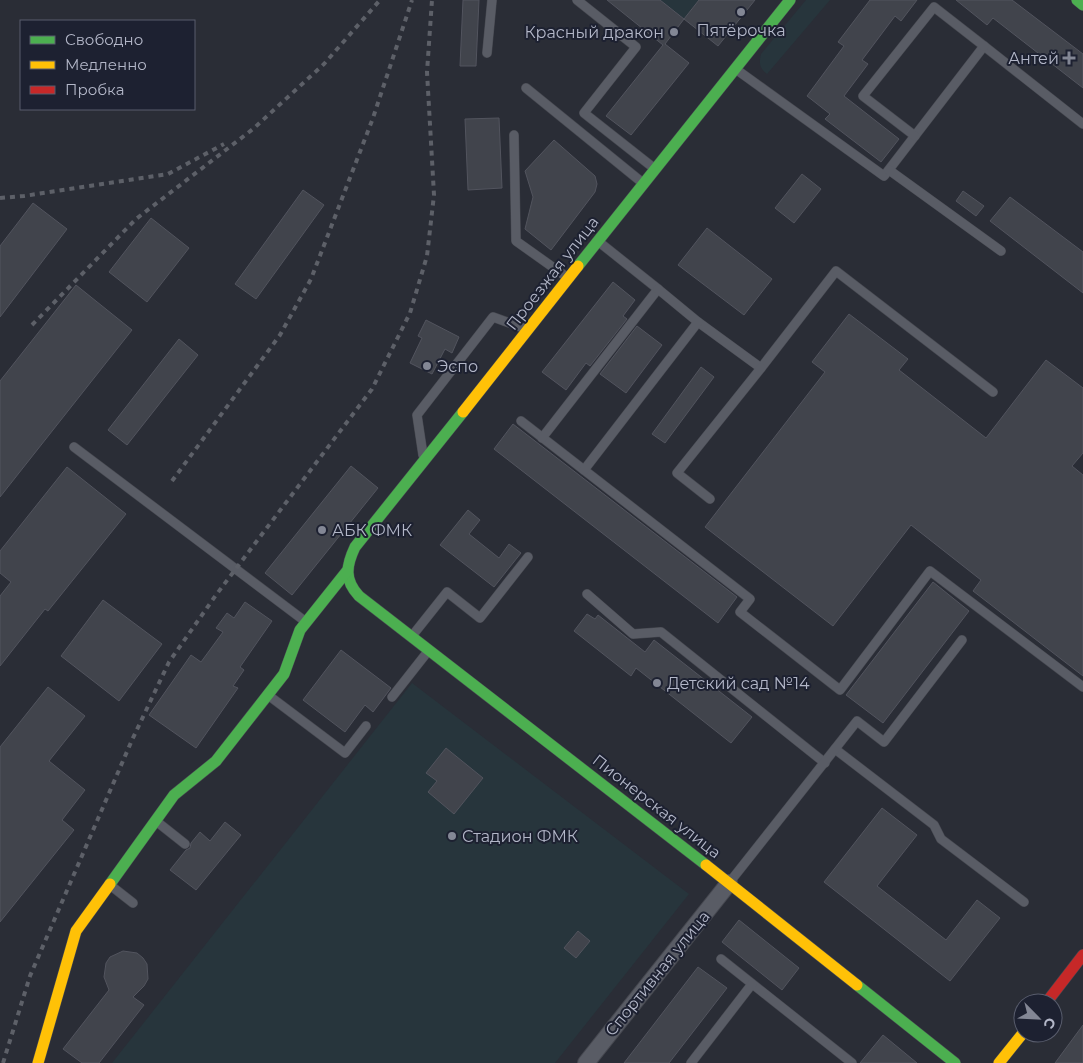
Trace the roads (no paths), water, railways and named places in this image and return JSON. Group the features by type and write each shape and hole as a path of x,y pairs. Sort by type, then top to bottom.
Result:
{"street":[{"path":"1077,0 1083,5"},
{"name":"Проезжая улица","path":"38,1063 76,931 174,795 216,760 284,674 300,630 347,571 348,563 355,547 789,1"},
{"name":"Пионерская улица","path":"347,571 347,581 352,590 729,883 955,1063"},
{"name":"Спортивная улица","path":"586,1063 729,883"},
{"path":"1054,993 1083,955"},
{"path":"999,1063 1015,1043"}],"lane":[{"path":"487,53 492,0"},
{"path":"577,0 636,47 584,113 656,169"},
{"path":"915,136 863,96 934,8 1083,124"},
{"path":"736,69 884,176 984,46"},
{"path":"526,88 644,184"},
{"path":"514,135 516,241 568,279"},
{"path":"888,170 1001,252"},
{"path":"598,241 698,322 761,368"},
{"path":"710,498 677,473 836,270 993,392"},
{"path":"542,438 658,289"},
{"path":"424,460 417,415 494,317 528,330"},
{"path":"584,470 698,322"},
{"path":"521,421 750,599 740,612 840,690 930,571 1083,687"},
{"path":"74,447 306,623"},
{"path":"412,636 447,592 480,618 528,557"},
{"path":"587,594 633,634 661,632 825,763"},
{"path":"729,883 857,721 884,742 962,640"},
{"path":"392,697 430,650"},
{"path":"268,695 345,753 366,726"},
{"path":"835,749 934,825 941,839 1024,902"},
{"path":"156,821 186,844"},
{"path":"109,885 133,903"},
{"path":"721,959 852,1063"},
{"path":"690,1063 752,984"}],"railway":[{"path":"32,325 136,219 253,129 324,64 380,0"},
{"path":"172,481 280,335 311,279 373,118 412,0"},
{"path":"3,1063 30,976 132,740 169,662 216,595 372,389 410,313 427,256 434,195 427,72 432,0"},
{"path":"0,198 168,174 224,144"}],"place":[{"name":"Пятёрочка","path":"741,12"},
{"name":"Красный дракон","path":"674,32"},
{"name":"Антей","path":"1069,58"},
{"name":"Эспо","path":"427,366"},
{"name":"АБК ФМК","path":"322,530"},
{"name":"Детский сад №14","path":"657,683"},
{"name":"Стадион ФМК","path":"452,836"}]}
